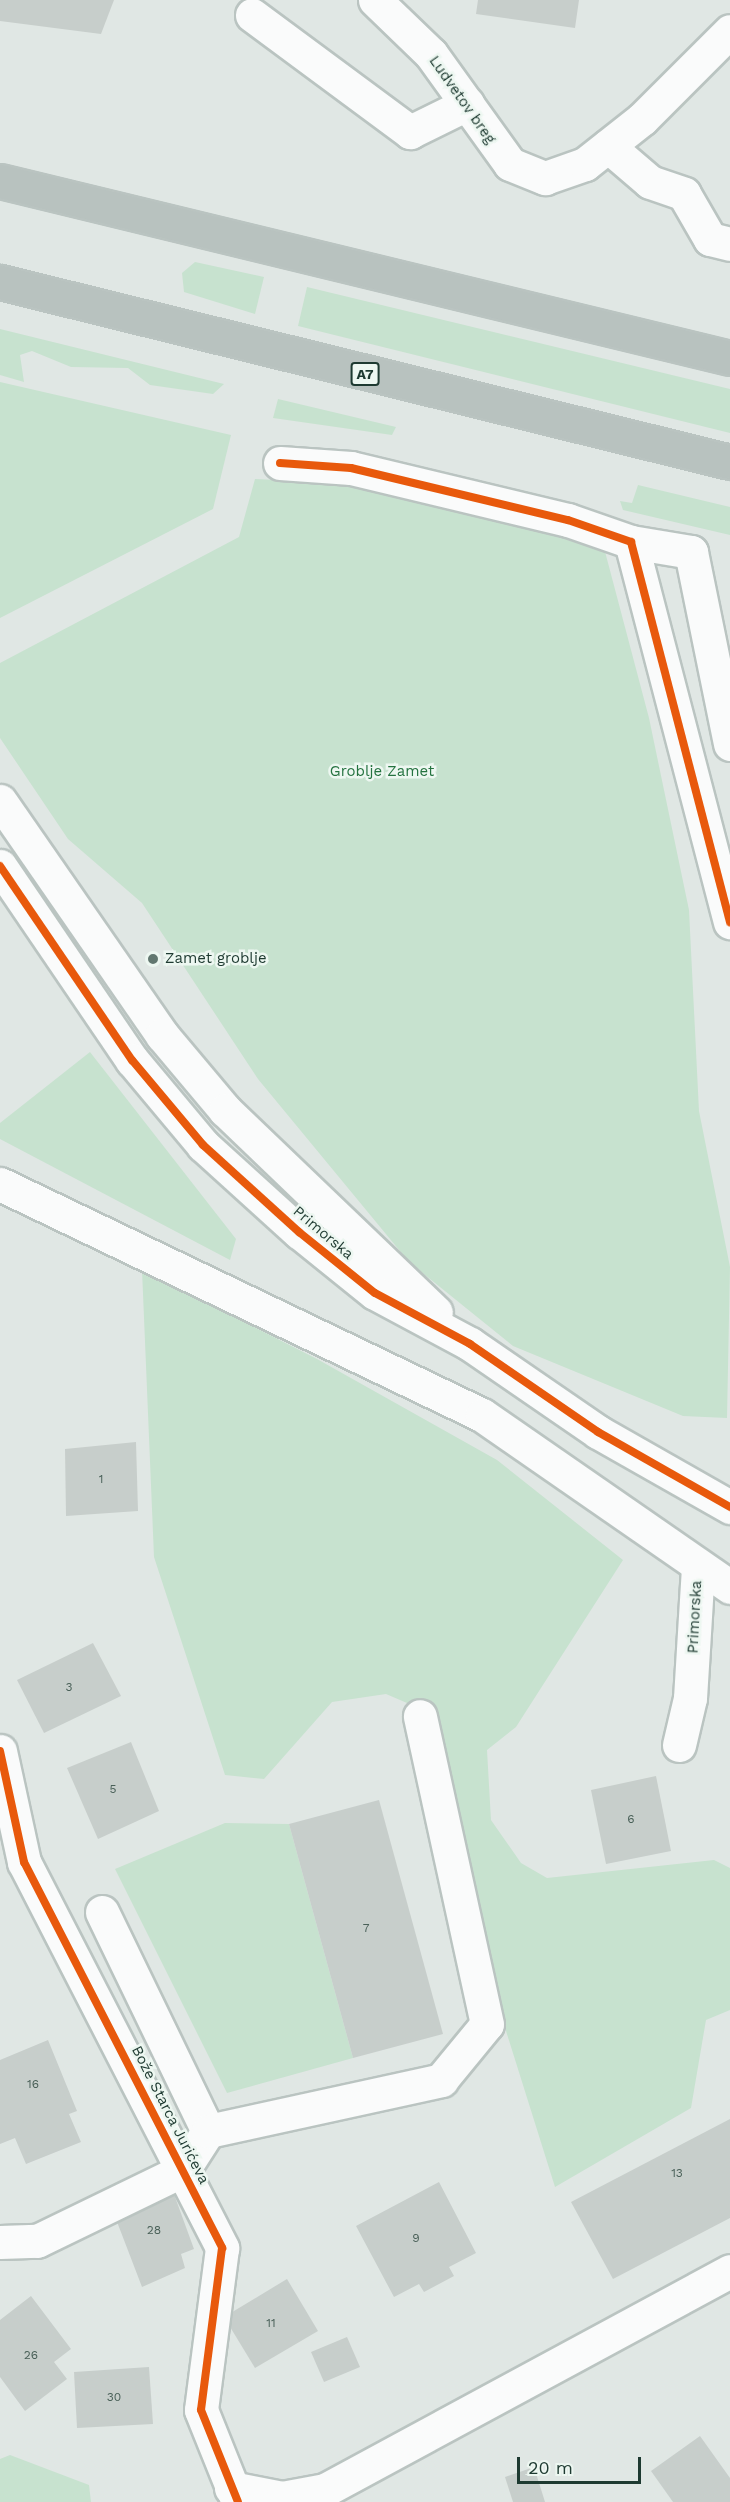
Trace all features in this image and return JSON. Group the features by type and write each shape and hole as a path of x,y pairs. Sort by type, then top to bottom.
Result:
{"highway":[{"path":"0,181 730,358"},
{"name":"A7","path":"0,282 730,462"}],"street":[{"name":"Ludvetov breg","path":"375,0 404,11 466,104 510,164 529,176 560,176 608,146"},
{"path":"252,15 410,132 466,104"},
{"path":"730,31 678,88 608,146 650,182 684,194 710,239 730,244"},
{"path":"280,463 351,468 568,520 630,542 691,552 730,744"},
{"path":"630,542 730,919"},
{"name":"Primorska","path":"0,801 162,1035 225,1110 470,1344"},
{"name":"Primorska","path":"0,866 95,1011 203,1145 375,1293 470,1344 598,1432 729,1504"},
{"name":"Primorska","path":"0,1184 482,1415 621,1507 698,1567 690,1698 679,1745"},
{"path":"698,1567 730,1587"},
{"path":"183,2170 208,2131 441,2080 487,2024 420,1716"},
{"name":"Bože Starca Jurićeva","path":"0,1750 24,1862 222,2248 201,2410 234,2495"},
{"path":"102,1912 208,2131"},
{"name":"Bože Starca Jurićeva","path":"0,2242 37,2241 183,2170"},
{"path":"234,2495 282,2498 325,2490 730,2271"}],"green space":[{"path":"195,262 264,277 255,314 184,292 182,273"},
{"path":"307,287 730,389 730,433 298,326"},
{"path":"0,329 224,384 213,394 150,385 128,368 71,367 32,351 20,355 24,382 0,375"},
{"path":"0,382 231,435 213,509 0,618"},
{"path":"278,399 396,427 392,435 273,418"},
{"name":"Groblje Zamet","path":"255,479 342,483 603,544 649,718 689,910 699,1111 730,1267 727,1418 683,1416 513,1346 409,1262 258,1079 142,903 68,839 0,738 0,663 239,537"},
{"path":"638,485 730,507 730,535 623,510 620,501 632,503"},
{"path":"90,1052 236,1239 230,1260 0,1139 0,1123"},
{"path":"142,1270 317,1359 497,1460 623,1560 516,1727 487,1750 491,1820 521,1863 547,1878 714,1860 730,1868 730,2010 706,2020 691,2108 555,2187 501,2015 421,1709 386,1694 332,1702 264,1779 225,1775 154,1557"},
{"path":"225,1823 289,1824 353,2058 227,2093 115,1869"},
{"path":"10,2455 89,2485 91,2502 0,2502 0,2459"}],"building":[{"path":"0,0 114,0 101,34 0,21"},
{"path":"478,0 579,0 575,28 476,14"},
{"path":"136,1442 138,1511 66,1516 65,1449"},
{"path":"93,1643 121,1696 44,1733 17,1680"},
{"path":"131,1742 159,1811 98,1839 67,1768"},
{"path":"656,1776 671,1851 606,1864 591,1790"},
{"path":"379,1800 443,2034 353,2058 289,1824"},
{"path":"48,2040 77,2111 69,2114 81,2142 26,2164 15,2138 0,2144 0,2060"},
{"path":"730,2119 730,2218 613,2279 571,2202"},
{"path":"439,2182 476,2253 449,2267 454,2276 424,2292 419,2284 394,2297 356,2226"},
{"path":"171,2186 194,2249 181,2254 185,2268 142,2287 114,2214"},
{"path":"287,2279 318,2331 255,2368 224,2317"},
{"path":"31,2296 71,2349 54,2362 67,2379 25,2411 0,2377 0,2320"},
{"path":"347,2337 360,2367 324,2382 311,2352"},
{"path":"149,2367 153,2424 77,2428 74,2372"},
{"path":"700,2436 730,2478 730,2502 673,2502 651,2471"},
{"path":"534,2467 545,2502 513,2502 505,2477"}],"cycle path":[{"path":"280,463 351,468 568,520 631,542 730,922"},
{"path":"0,866 132,1060 203,1145 299,1232 375,1293 470,1344 598,1432 730,1507"},
{"path":"0,1751 24,1862 222,2248 201,2410 238,2502"}],"place":[{"name":"Zamet groblje","path":"153,959"}]}
